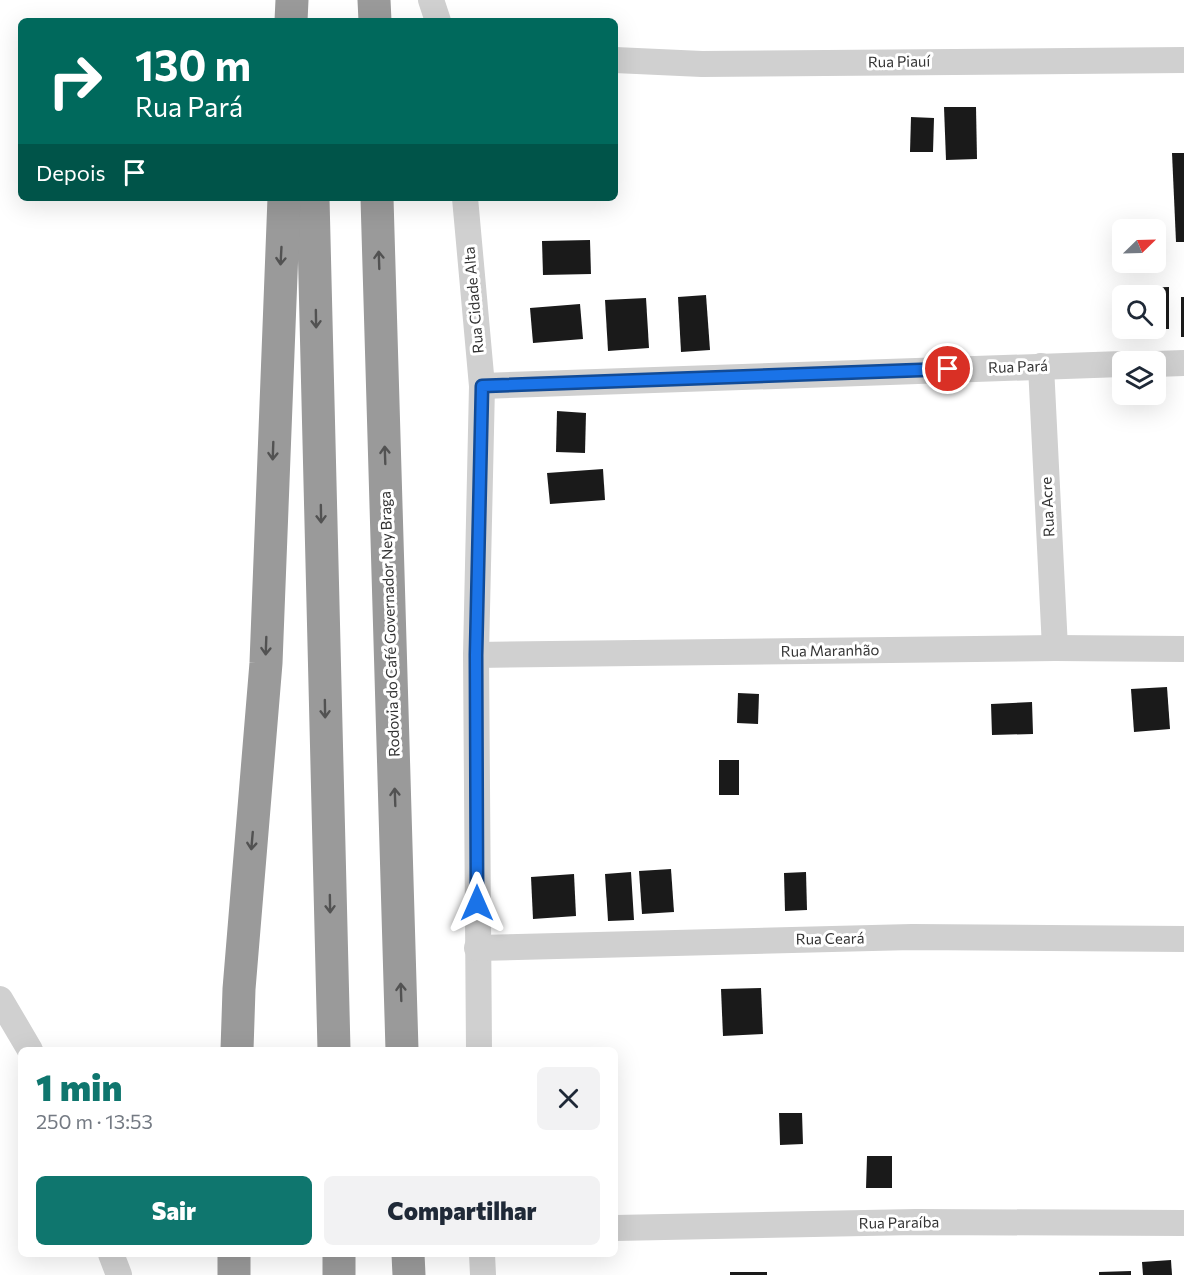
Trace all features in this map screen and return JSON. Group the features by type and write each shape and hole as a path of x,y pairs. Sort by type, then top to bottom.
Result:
{"highway":[{"path":"291,18 292,0"},
{"path":"311,0 311,18"},
{"path":"374,0 375,18"},
{"path":"237,1047 239,989 266,663 284,201"},
{"path":"313,201 334,1047"},
{"name":"Rodovia do Café Governador Ney Braga","path":"377,201 402,1047"},
{"path":"234,1257 234,1275"},
{"path":"339,1257 339,1275"},
{"path":"408,1257 409,1275"}],"street":[{"path":"431,0 437,18"},
{"name":"Rua Piauí","path":"618,60 702,64 1184,60"},
{"name":"Rua Cidade Alta","path":"465,201 482,386 476,655 479,1047"},
{"path":"1166,364 1184,363"},
{"name":"Rua Pará","path":"482,386 1112,364"},
{"name":"Rua Acre","path":"1041,366 1055,648"},
{"name":"Rua Maranhão","path":"476,655 1055,648 1184,649"},
{"name":"Rua Ceará","path":"477,948 912,937 1184,939"},
{"path":"0,999 28,1047"},
{"name":"Rua Paraíba","path":"618,1228 916,1222 1184,1222"},
{"path":"112,1257 119,1275"}],"building":[{"path":"944,107 976,107 977,159 946,160"},
{"path":"911,117 934,118 933,152 910,152"},
{"path":"1172,153 1184,153 1184,242 1176,242"},
{"path":"590,240 591,274 543,275 542,241"},
{"path":"1166,287 1169,287 1169,329 1166,329"},
{"path":"706,295 710,350 681,352 678,297"},
{"path":"1181,297 1184,297 1184,337 1181,337"},
{"path":"646,298 649,348 608,351 605,300"},
{"path":"580,304 583,339 533,343 530,308"},
{"path":"557,411 586,413 585,453 556,452"},
{"path":"603,469 605,500 550,504 547,473"},
{"path":"1167,687 1170,729 1134,732 1131,689"},
{"path":"738,693 759,694 758,724 737,723"},
{"path":"1032,702 1033,734 992,735 991,704"},
{"path":"719,760 739,760 739,795 719,795"},
{"path":"671,869 674,912 642,914 639,871"},
{"path":"631,872 634,920 608,921 605,874"},
{"path":"806,872 807,910 785,911 784,873"},
{"path":"574,874 576,916 533,919 531,877"},
{"path":"761,988 763,1034 723,1036 721,989"},
{"path":"779,1113 802,1113 803,1144 780,1145"},
{"path":"867,1156 892,1156 892,1188 866,1188"},
{"path":"1171,1260 1172,1275 1143,1275 1142,1262"},
{"path":"1131,1271 1131,1275 1099,1275 1099,1272"},
{"path":"730,1272 767,1272 767,1275 730,1275"}],"route":[{"path":"477,903 476,655 482,386 948,369"}]}
